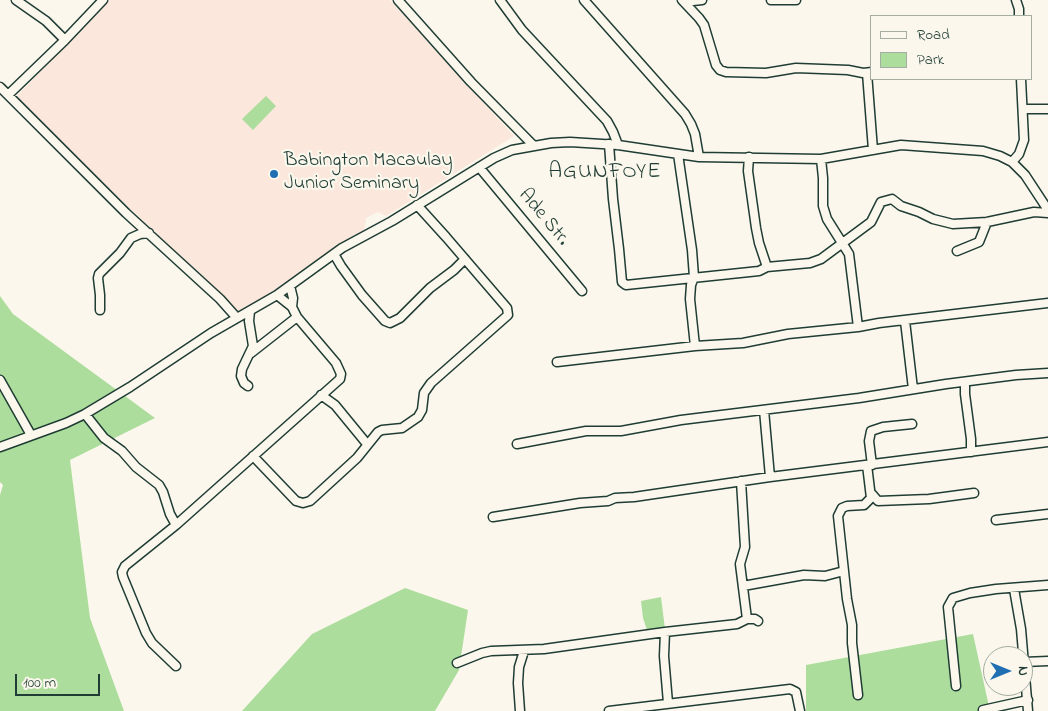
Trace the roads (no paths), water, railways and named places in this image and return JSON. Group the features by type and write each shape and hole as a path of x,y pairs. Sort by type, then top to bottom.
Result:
{"street":[{"path":"16,0 46,21 65,40"},
{"path":"8,95 103,0"},
{"path":"398,0 471,82 534,146"},
{"path":"500,0 522,30 607,121 614,132 618,145"},
{"path":"584,0 685,114 695,134 699,157"},
{"path":"683,1 702,0"},
{"path":"771,0 796,0"},
{"path":"1016,0 1019,15"},
{"path":"683,1 700,18 716,65 720,70 726,72 766,73 796,68 848,70 870,73"},
{"path":"870,80 873,150"},
{"path":"1012,162 1019,154 1024,140 1021,80"},
{"path":"0,87 126,213 220,298 237,318"},
{"path":"1023,109 1048,110"},
{"path":"0,447 66,423 85,414 130,387 211,333 277,295 334,254 494,158 512,150 570,142 609,144 618,145 699,157 821,159 901,145 982,151 1000,156 1012,162 1025,175 1048,211 1034,212 987,222 948,224 901,206 892,199 881,202 872,222 821,259 810,263 767,267 759,271 626,285 622,282 609,144"},
{"path":"678,154 692,250 694,277 690,285 690,299 695,346"},
{"path":"749,158 748,171 756,228 767,267"},
{"path":"821,159 823,206 827,219 849,254 858,327"},
{"name":"Ade Str.","path":"479,168 582,291"},
{"path":"253,456 296,501 303,503 310,501 357,458 366,444 378,432 402,428 418,417 422,410 424,393 431,383 508,315 507,308 416,205"},
{"path":"956,251 979,242 987,222"},
{"path":"100,310 99,274 120,253 131,238 149,233"},
{"path":"334,254 340,266 362,295 385,321 390,323 400,318 430,288 465,259"},
{"path":"290,286 293,298 292,307"},
{"path":"176,666 152,643 146,633 122,572 125,566 176,525 340,379 340,369 297,317 292,307 277,295"},
{"path":"557,362 695,346 743,343 788,334 858,327 1048,302"},
{"path":"248,386 244,383 241,376 242,368 253,346 249,321 250,311"},
{"path":"250,354 297,317"},
{"path":"905,321 913,389"},
{"path":"517,444 586,430 621,431 681,420 1016,375 1048,373"},
{"path":"0,380 31,435"},
{"path":"965,382 971,452"},
{"path":"321,395 335,405 366,444"},
{"path":"764,410 770,477"},
{"path":"85,414 104,438 122,451 136,467 159,485 176,525"},
{"path":"858,696 852,643 852,625 838,523 840,512 842,508 847,506 864,505 869,502 872,494 869,465 871,431 883,427 912,424"},
{"path":"493,517 770,477 1048,442"},
{"path":"741,481 744,547 740,564 747,619"},
{"path":"872,494 878,501 929,499 974,492"},
{"path":"996,520 1048,514"},
{"path":"742,586 804,575 825,576 844,571"},
{"path":"956,686 948,607 953,598 996,589 1048,585"},
{"path":"1014,588 1023,646"},
{"path":"457,663 482,653 588,644 664,632 736,624 747,619 755,619 758,622"},
{"path":"664,632 668,703"},
{"path":"520,711 518,682 519,667 524,650"},
{"path":"1033,662 1048,661"},
{"path":"609,711 790,689 796,692 800,711"},
{"path":"1028,696 1028,711"},
{"path":"983,710 1028,700"}],"place":[{"name":"Babington Macaulay Junior Seminary","path":"274,174"}],"district":[{"name":"AGUNFOYE","path":"605,173"}]}
